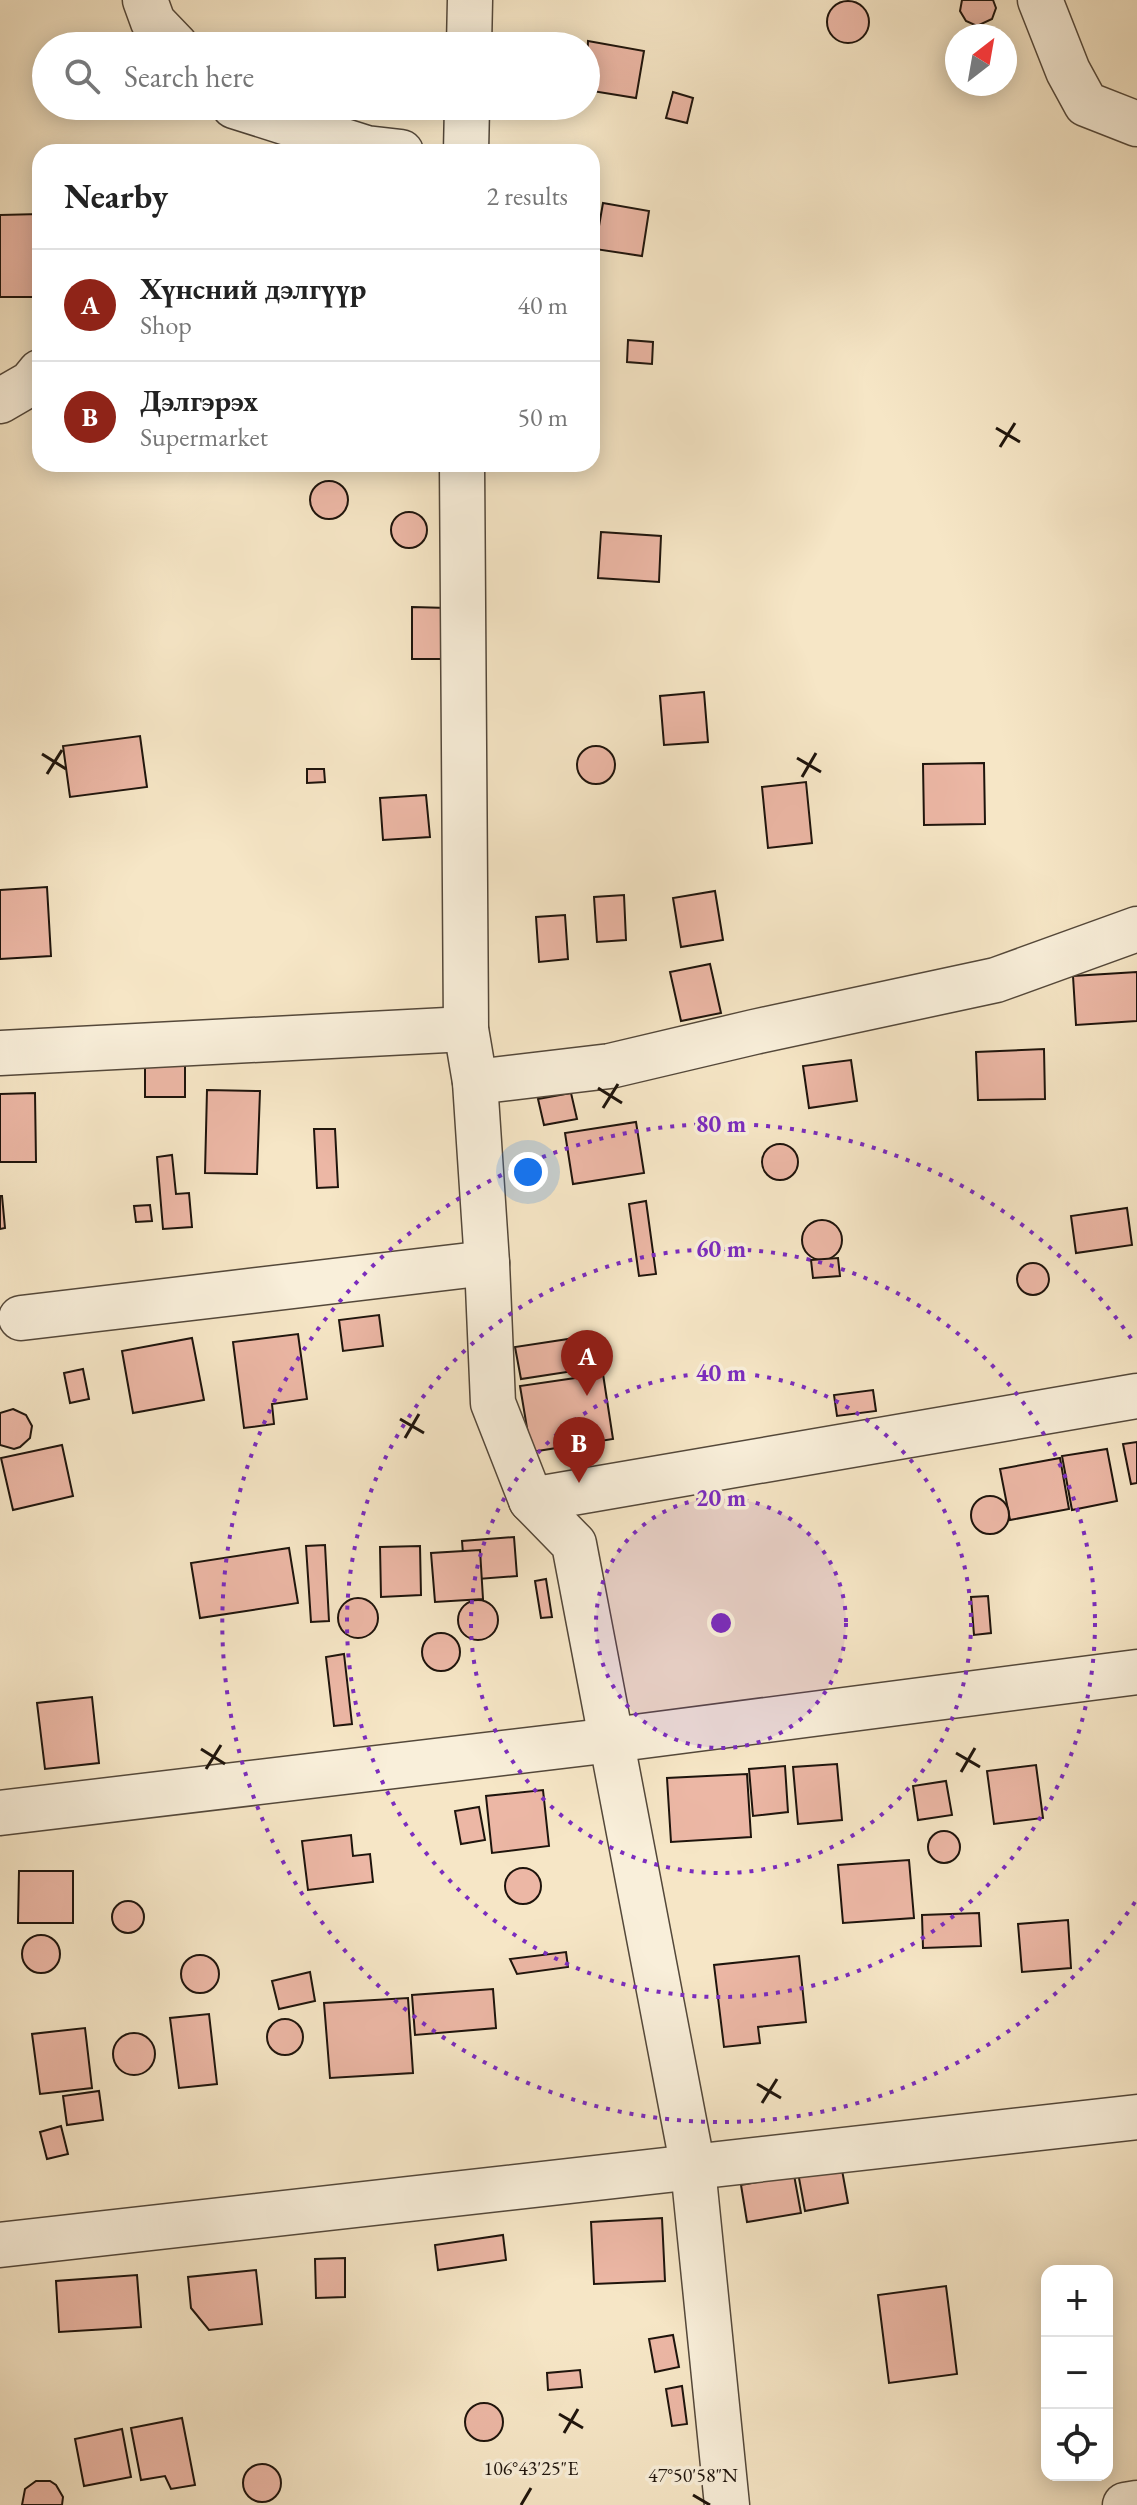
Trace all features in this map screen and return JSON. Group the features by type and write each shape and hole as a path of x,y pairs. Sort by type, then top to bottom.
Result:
{"street":[{"path":"145,0 153,22 163,32"},
{"path":"469,32 470,0"},
{"path":"1040,0 1068,71 1086,104 1137,124"},
{"path":"278,120 353,144"},
{"path":"466,144 467,120"},
{"path":"0,401 32,382"},
{"path":"462,472 466,1029 475,1082 493,1403 531,1500 574,1544 693,2168 727,2505"},
{"path":"475,1082 610,1066 996,980 1137,929"},
{"path":"0,1053 466,1029"},
{"path":"21,1318 487,1263"},
{"path":"531,1500 1137,1396"},
{"path":"0,1813 612,1740 1137,1672"},
{"path":"0,2245 1137,2117"},
{"path":"1125,2505 1137,2503"}],"building":[{"path":"962,0 993,0 996,8 992,19 981,24 966,21 960,11"},
{"path":"848,1 863,7 869,22 863,37 848,43 833,37 827,22 833,7"},
{"path":"600,43 644,51 636,98 600,92"},
{"path":"673,92 693,98 687,123 666,118"},
{"path":"603,203 649,211 642,256 600,250"},
{"path":"32,214 32,297 0,297 0,215"},
{"path":"628,340 653,342 652,364 627,362"},
{"path":"329,481 342,487 348,500 342,513 329,519 316,513 310,500 316,487"},
{"path":"409,512 422,517 427,530 422,543 409,548 396,543 391,530 396,517"},
{"path":"601,532 661,536 659,582 598,578"},
{"path":"412,607 448,608 447,659 412,659"},
{"path":"704,692 708,742 664,745 660,696"},
{"path":"140,736 147,787 70,797 63,746"},
{"path":"596,746 610,751 615,765 610,779 596,784 582,779 577,765 582,751"},
{"path":"984,763 985,824 924,825 923,764"},
{"path":"307,769 324,769 325,782 307,783"},
{"path":"806,782 812,843 768,848 762,787"},
{"path":"426,795 430,837 383,840 380,798"},
{"path":"47,887 51,956 0,959 0,890"},
{"path":"715,891 723,940 681,947 673,898"},
{"path":"624,895 626,940 597,942 594,897"},
{"path":"565,915 568,959 539,962 536,917"},
{"path":"710,964 721,1013 681,1021 670,972"},
{"path":"1137,972 1137,1021 1076,1025 1073,976"},
{"path":"1044,1049 1045,1099 978,1100 976,1052"},
{"path":"145,1055 185,1055 185,1097 145,1097"},
{"path":"851,1060 857,1101 809,1108 803,1066"},
{"path":"207,1090 260,1091 257,1174 205,1173"},
{"path":"35,1093 36,1162 0,1162 0,1094"},
{"path":"571,1093 577,1119 544,1125 538,1099"},
{"path":"636,1122 644,1173 573,1184 565,1133"},
{"path":"314,1129 335,1129 338,1187 317,1188"},
{"path":"780,1144 793,1149 798,1162 793,1175 780,1180 767,1175 762,1162 767,1149"},
{"path":"172,1155 176,1194 189,1193 192,1227 163,1229 157,1157"},
{"path":"0,1196 5,1228 0,1229"},
{"path":"646,1201 656,1274 639,1276 629,1204"},
{"path":"150,1205 152,1221 136,1222 134,1206"},
{"path":"1127,1208 1132,1245 1076,1253 1071,1216"},
{"path":"822,1220 836,1226 842,1240 836,1254 822,1260 808,1254 802,1240 808,1226"},
{"path":"838,1258 840,1276 813,1278 811,1260"},
{"path":"1033,1263 1044,1268 1049,1279 1044,1290 1033,1295 1022,1290 1017,1279 1022,1268"},
{"path":"379,1315 383,1346 343,1351 339,1320"},
{"path":"298,1334 307,1399 272,1404 274,1424 244,1428 233,1342"},
{"path":"588,1336 593,1368 521,1379 515,1347"},
{"path":"192,1338 204,1400 133,1413 122,1351"},
{"path":"83,1369 89,1399 70,1403 64,1373"},
{"path":"603,1374 613,1439 531,1452 520,1386"},
{"path":"873,1390 876,1411 837,1416 834,1395"},
{"path":"13,1409 26,1415 32,1426 30,1438 14,1449 0,1445 0,1413"},
{"path":"1137,1442 1137,1483 1131,1484 1123,1444"},
{"path":"62,1445 73,1496 13,1510 1,1458"},
{"path":"1107,1449 1117,1501 1072,1510 1062,1456"},
{"path":"1060,1458 1069,1509 1010,1520 1000,1469"},
{"path":"990,1496 1004,1501 1009,1515 1004,1529 990,1534 976,1529 971,1515 976,1501"},
{"path":"514,1537 517,1576 465,1580 462,1541"},
{"path":"325,1545 329,1621 311,1622 306,1546"},
{"path":"420,1546 421,1595 381,1597 380,1547"},
{"path":"289,1548 298,1603 200,1618 191,1563"},
{"path":"480,1550 483,1599 435,1602 431,1553"},
{"path":"546,1579 552,1617 541,1618 535,1581"},
{"path":"988,1596 991,1633 974,1635 971,1597"},
{"path":"358,1598 372,1604 378,1618 372,1632 358,1638 344,1632 338,1618 344,1604"},
{"path":"478,1600 492,1606 498,1620 492,1634 478,1640 464,1634 458,1620 464,1606"},
{"path":"441,1633 455,1638 460,1652 455,1666 441,1671 427,1666 422,1652 427,1638"},
{"path":"344,1654 352,1724 334,1726 326,1657"},
{"path":"92,1697 99,1763 45,1769 37,1703"},
{"path":"837,1764 842,1820 798,1824 793,1767"},
{"path":"1036,1765 1043,1818 994,1824 987,1771"},
{"path":"785,1766 788,1812 753,1816 749,1769"},
{"path":"747,1774 751,1837 671,1842 667,1778"},
{"path":"946,1781 952,1815 918,1820 913,1786"},
{"path":"543,1790 549,1846 492,1853 486,1796"},
{"path":"479,1807 485,1840 461,1844 455,1811"},
{"path":"944,1831 955,1836 960,1847 955,1858 944,1863 933,1858 928,1847 933,1836"},
{"path":"351,1835 353,1856 370,1854 373,1882 308,1890 302,1841"},
{"path":"909,1860 914,1918 843,1923 838,1865"},
{"path":"523,1868 536,1873 541,1886 536,1899 523,1904 510,1899 505,1886 510,1873"},
{"path":"19,1871 73,1871 73,1923 18,1923"},
{"path":"128,1901 139,1906 144,1917 139,1928 128,1933 117,1928 112,1917 117,1906"},
{"path":"979,1913 981,1946 923,1948 922,1915"},
{"path":"1068,1920 1071,1968 1022,1972 1018,1924"},
{"path":"41,1935 54,1941 60,1954 54,1967 41,1973 28,1967 22,1954 28,1941"},
{"path":"566,1952 568,1967 517,1974 510,1959"},
{"path":"200,1955 213,1961 219,1974 213,1987 200,1993 187,1987 181,1974 187,1961"},
{"path":"799,1956 806,2022 758,2027 760,2043 724,2047 714,1965"},
{"path":"310,1972 315,2001 279,2009 272,1981"},
{"path":"493,1989 496,2028 415,2035 412,1995"},
{"path":"408,1998 413,2073 330,2078 324,2003"},
{"path":"209,2014 217,2084 179,2088 170,2018"},
{"path":"285,2019 298,2024 303,2037 298,2050 285,2055 272,2050 267,2037 272,2024"},
{"path":"85,2028 92,2088 40,2094 32,2034"},
{"path":"134,2033 149,2039 155,2054 149,2069 134,2075 119,2069 113,2054 119,2039"},
{"path":"99,2091 103,2120 67,2125 63,2096"},
{"path":"61,2126 68,2154 47,2159 40,2132"},
{"path":"840,2159 848,2203 805,2211 797,2167"},
{"path":"794,2175 801,2213 747,2222 741,2185"},
{"path":"662,2218 665,2281 594,2284 591,2222"},
{"path":"503,2235 506,2260 438,2270 435,2245"},
{"path":"345,2258 345,2297 316,2298 315,2259"},
{"path":"256,2270 262,2324 209,2330 191,2308 188,2277"},
{"path":"137,2275 141,2327 59,2332 56,2281"},
{"path":"946,2286 957,2374 889,2383 878,2295"},
{"path":"673,2335 679,2367 655,2372 649,2339"},
{"path":"580,2370 582,2387 548,2390 547,2373"},
{"path":"682,2386 687,2424 672,2426 666,2389"},
{"path":"484,2403 497,2409 503,2422 497,2435 484,2441 471,2435 465,2422 471,2409"},
{"path":"182,2418 195,2485 171,2489 165,2476 141,2480 131,2428"},
{"path":"122,2429 131,2477 84,2486 75,2439"},
{"path":"262,2464 275,2470 281,2483 275,2496 262,2502 249,2496 243,2483 249,2470"},
{"path":"36,2481 50,2481 56,2485 63,2497 62,2505 22,2505 25,2489"}],"place":[{"name":"Хүнсний дэлгүүр","path":"587,1396"},
{"name":"Дэлгэрэх","path":"579,1483"}]}
